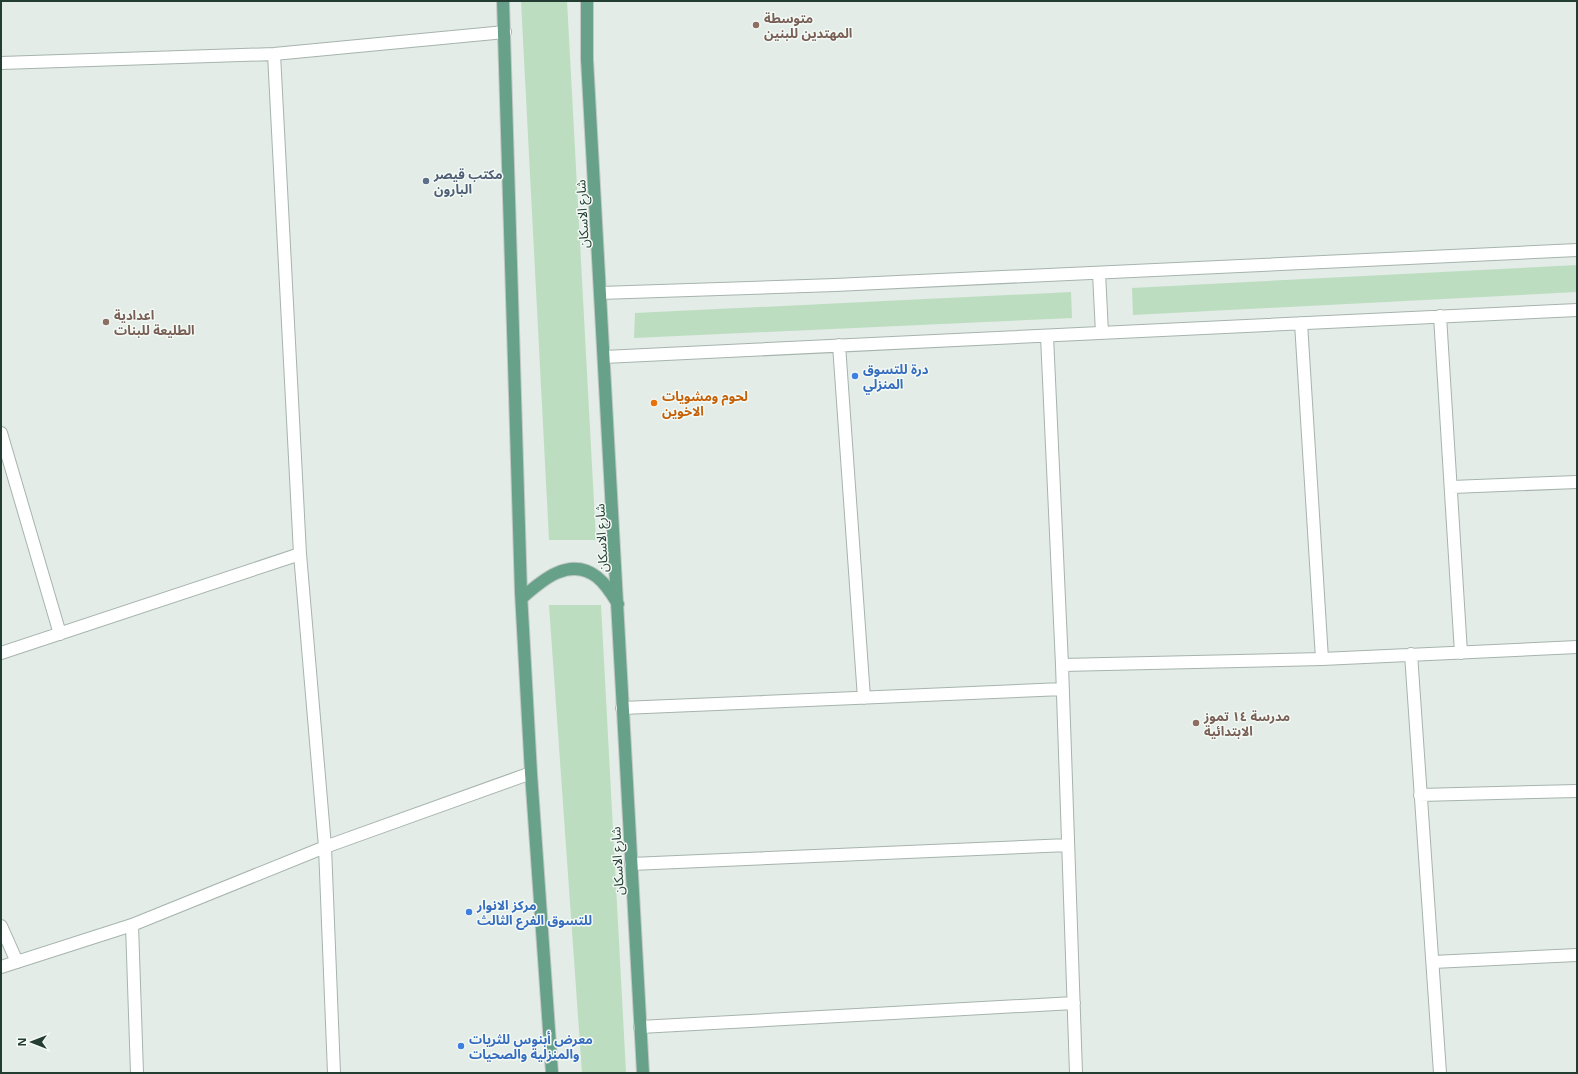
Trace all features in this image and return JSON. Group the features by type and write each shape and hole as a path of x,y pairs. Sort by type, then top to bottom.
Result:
{"main road":[{"path":"503,1 522,598 531,773 552,1073"},
{"name":"شارع الاسكان","path":"587,1 587,59 643,1073"},
{"path":"522,598 553,573 578,569 597,576 606,586 618,605"}],"street":[{"path":"1,63 274,54 505,32"},
{"path":"274,54 300,554 325,848 334,1073"},
{"path":"600,293 835,285 1577,250"},
{"path":"1099,273 1102,333"},
{"path":"604,356 1577,310"},
{"path":"1440,316 1452,487 1461,653"},
{"path":"1301,323 1322,658"},
{"path":"1047,336 1063,689 1076,1073"},
{"path":"838,345 864,698"},
{"path":"1,433 60,634"},
{"path":"1452,487 1577,482"},
{"path":"1,653 300,554"},
{"path":"1062,665 1322,658 1577,647"},
{"path":"1410,654 1440,1073"},
{"path":"622,708 1063,689"},
{"path":"1,967 132,925 325,848 531,773"},
{"path":"1420,795 1577,791"},
{"path":"631,864 1068,846"},
{"path":"132,925 137,1073"},
{"path":"1,926 17,962"},
{"path":"1433,962 1577,956"},
{"path":"640,1027 1074,1003"}],"green space":[{"path":"521,1 567,1 596,540 549,540"},
{"path":"1577,265 1577,292 1133,315 1132,288"},
{"path":"1071,292 1072,318 634,338 635,313"},
{"path":"549,605 601,605 626,1073 582,1073"}],"place":[{"name":"متوسطة المهتدين للبنين","path":"756,25"},
{"name":"مكتب قيصر البارون","path":"426,181"},
{"name":"اعدادية الطليعة للبنات","path":"106,322"},
{"name":"درة للتسوق المنزلي","path":"855,376"},
{"name":"لحوم ومشويات الاخوين","path":"654,403"},
{"name":"مدرسة ١٤ تموز الابتدائية","path":"1196,723"},
{"name":"مركز الانوار للتسوق الفرع الثالث","path":"469,912"},
{"name":"معرض أبنوس للثريات والمنزلية والصحيات","path":"461,1046"}]}
